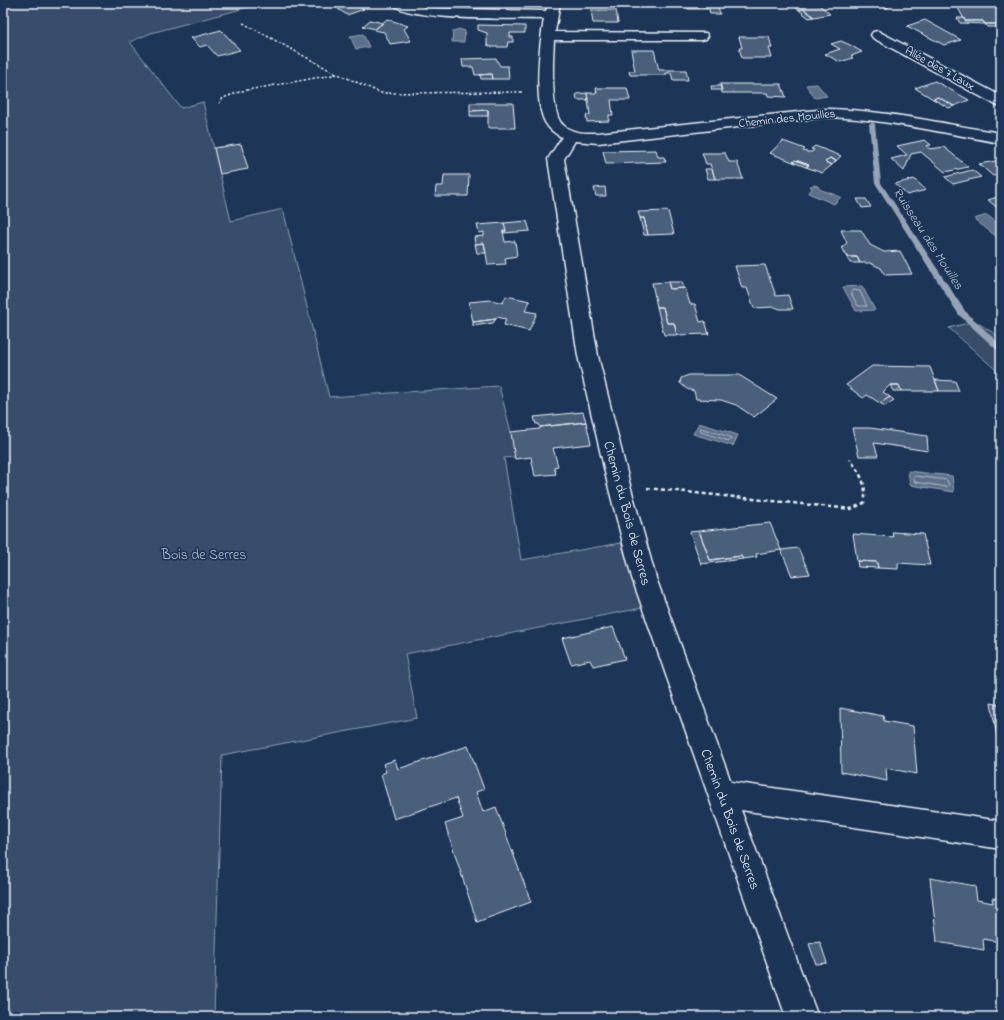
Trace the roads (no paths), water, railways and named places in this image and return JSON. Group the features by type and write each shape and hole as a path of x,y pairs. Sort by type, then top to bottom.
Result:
{"street":[{"path":"398,3 410,8 427,12 553,9 547,36 545,65 550,119 558,128 572,136"},
{"name":"Allée des 7 Laux","path":"878,35 1001,102"},
{"path":"547,36 701,36"},
{"name":"Chemin des Mouilles","path":"572,136 598,138 827,114 851,113 902,119 1001,138"},
{"name":"Chemin du Bois de Serres","path":"572,136 556,159 588,356 619,485 644,578 802,1017"},
{"path":"722,794 1001,835"}],"water":[{"path":"459,29 465,31 464,42 452,42 453,31"},
{"path":"363,34 369,47 356,49 350,36"},
{"path":"817,84 827,96 815,98 806,85"},
{"path":"810,186 818,186 819,189 841,197 834,204 808,193 812,189"},
{"path":"987,215 1001,226 1001,235 997,237 974,219"},
{"path":"862,286 875,310 856,311 843,287"},
{"path":"699,423 738,435 733,446 693,434"},
{"path":"908,471 952,476 954,492 910,485"}],"waterway":[{"name":"Ruisseau des Mouilles","path":"872,124 878,183 962,313 1001,349"}],"park label":[{"name":"Bois de Serres","path":"204,554"}]}
